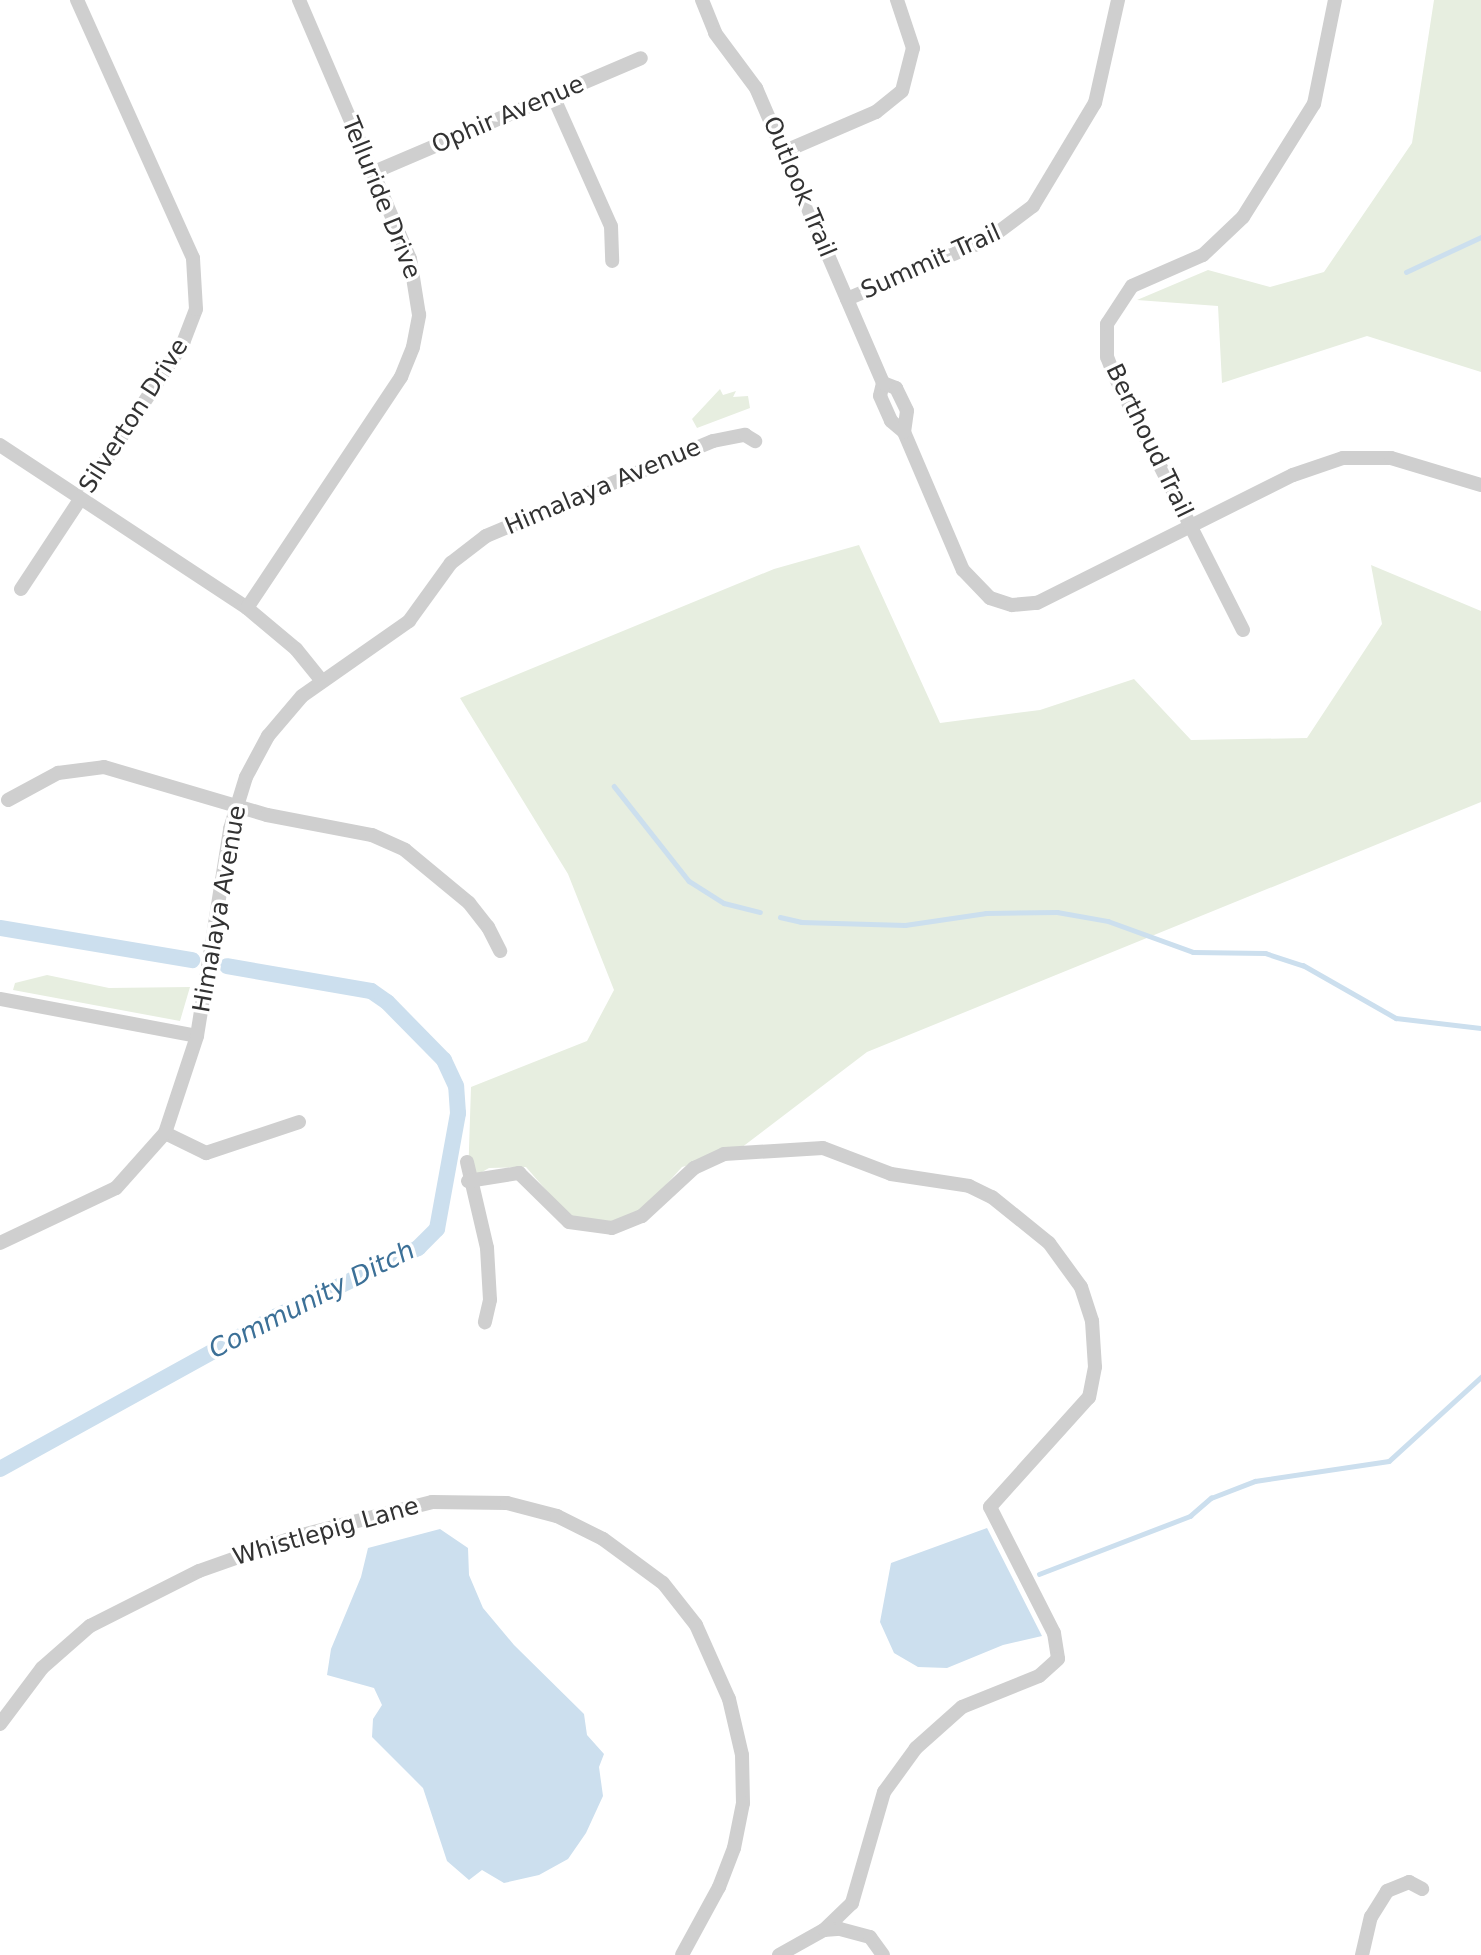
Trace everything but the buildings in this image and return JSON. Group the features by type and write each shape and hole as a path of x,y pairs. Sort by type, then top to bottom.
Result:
{"street":[{"name":"Silverton Drive","path":"21,589 183,343 192,325 198,288 193,258 77,0"},
{"name":"Telluride Drive","path":"247,608 401,377 413,348 419,315 416,279 374,172 299,0"},
{"name":"Outlook Trail","path":"702,0 715,33 756,88 883,383 896,388 907,411 904,432 963,570 990,598 1012,605 1037,603 1293,475 1343,458 1391,458 1481,485"},
{"path":"783,152 876,113 902,91 913,48 897,0"},
{"name":"Summit Trail","path":"847,299 989,239 1010,228 1033,206 1095,103 1118,0"},
{"name":"Berthoud Trail","path":"1243,630 1107,356 1109,316 1132,286 1203,255 1243,217 1298,136 1314,104 1335,0"},
{"name":"Ophir Avenue","path":"374,172 641,58"},
{"path":"553,96 611,226 612,261"},
{"name":"Himalaya Avenue","path":"0,1243 116,1188 135,1172 165,1133 197,1036 237,806 246,777 268,736 321,680 409,621 451,563 486,536 713,441 745,435 755,441"},
{"path":"0,445 247,608 296,649 321,680"},
{"path":"8,800 58,773 84,766 104,767 237,806 372,835 405,850 469,903 488,927 499,951"},
{"path":"0,999 197,1036"},
{"path":"165,1133 196,1150 217,1152 299,1122"},
{"path":"468,1181 519,1173 535,1184 554,1212 569,1222 612,1228 642,1216 694,1168 724,1154 823,1148 891,1174 969,1186 992,1197 1049,1242 1081,1287 1092,1321 1095,1367 1089,1396 990,1507 1054,1633 1058,1659 1039,1676 962,1707 916,1748 884,1792 852,1903 824,1930 779,1955"},
{"path":"467,1162 468,1181 487,1248 490,1300 485,1322"},
{"name":"Whistlepig Lane","path":"0,1724 42,1668 90,1626 199,1571 319,1530 432,1502 507,1503 557,1516 603,1539 672,1593 696,1625 729,1699 742,1755 742,1810 734,1848 719,1887 682,1955"},
{"path":"1362,1955 1371,1917 1387,1891 1409,1882 1422,1889"},
{"path":"824,1930 859,1932 870,1937 883,1955"}],"shaded area":[{"path":"1434,0 1481,0 1481,372 1367,336 1222,383 1218,306 1137,300 1208,270 1270,287 1324,272 1412,143"},
{"path":"720,389 723,395 736,391 733,397 748,396 750,408 697,428 692,419"},
{"path":"859,545 940,723 1040,710 1134,679 1191,740 1307,738 1382,624 1371,565 1481,611 1481,802 867,1052 737,1151 682,1167 646,1207 611,1224 572,1220 526,1167 489,1168 468,1180 471,1087 587,1041 614,990 568,874 460,698 774,569"},
{"path":"47,975 109,988 190,987 180,1021 13,990 15,983"}],"water":[{"path":"987,1528 1042,1636 1003,1645 947,1668 918,1667 894,1653 880,1622 891,1563"},
{"path":"440,1529 468,1548 469,1575 483,1608 514,1645 584,1714 587,1735 604,1754 599,1767 603,1796 586,1833 568,1859 539,1875 504,1883 482,1870 469,1880 447,1861 423,1788 372,1737 373,1719 382,1705 374,1688 327,1675 331,1649 361,1577 368,1548"}],"waterway":[{"path":"1406,272 1481,237"},
{"path":"614,786 689,881 724,903 760,912"},
{"path":"780,917 801,922 905,925 986,913 1057,912 1108,921 1193,952 1265,953 1303,965 1396,1018 1481,1028"},
{"name":"Community Ditch","path":"0,928 192,960"},
{"name":"Community Ditch","path":"0,1469 277,1316 418,1248 437,1229 458,1113 456,1086 444,1060 387,1002 371,991 227,966"},
{"path":"1039,1574 1190,1516 1211,1498 1255,1481 1389,1461 1481,1377"}]}
